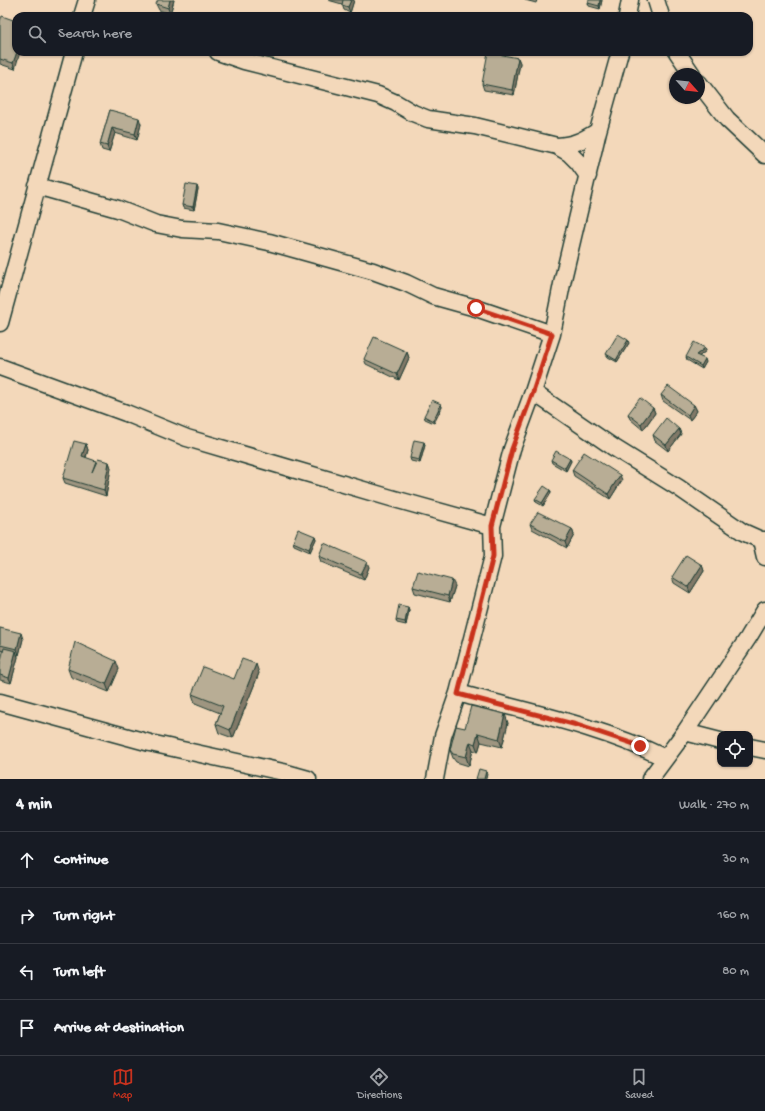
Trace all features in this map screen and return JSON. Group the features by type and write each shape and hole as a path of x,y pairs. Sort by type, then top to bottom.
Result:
{"street":[{"path":"628,12 630,0"},
{"path":"656,0 660,12"},
{"path":"0,323 73,56"},
{"path":"230,56 378,95 413,113 428,118 474,126 557,146 570,153 588,176"},
{"path":"435,779 443,736 458,694 493,556 492,526 512,449 552,334 563,280 598,131 619,56"},
{"path":"680,56 688,68"},
{"path":"705,91 727,119 765,155"},
{"path":"557,146 577,143 598,131"},
{"path":"37,186 118,209 156,224 182,229 218,231 270,242 373,271 406,283 434,296 476,308 552,334"},
{"path":"0,366 126,413 187,438 492,526"},
{"path":"533,392 613,447 679,488 743,532 763,540 765,557"},
{"path":"650,779 685,732 765,610"},
{"path":"458,694 577,725 640,746 666,758"},
{"path":"0,702 150,743 283,772 308,779"},
{"path":"685,732 717,739"},
{"path":"753,748 765,750"}],"building":[{"path":"158,0 170,0 168,8 156,4"},
{"path":"343,0 351,0 348,7 342,5"},
{"path":"589,0 600,0 599,6 588,3"},
{"path":"2,16 12,20 12,56 16,56 13,63 0,59 0,21"},
{"path":"487,56 508,56 518,58 512,90 482,84"},
{"path":"110,110 139,118 135,134 112,128 107,146 100,144"},
{"path":"186,184 197,186 193,207 182,205"},
{"path":"618,334 628,340 616,360 606,354"},
{"path":"374,337 407,352 397,374 364,359"},
{"path":"694,342 705,348 696,355 705,359 701,366 686,357"},
{"path":"668,386 694,405 688,415 661,395"},
{"path":"640,398 653,408 641,424 628,414"},
{"path":"432,400 441,404 433,421 424,416"},
{"path":"666,418 679,429 666,445 653,435"},
{"path":"414,440 424,442 419,460 410,458"},
{"path":"74,441 86,444 82,456 96,461 92,472 98,459 109,462 104,490 63,478"},
{"path":"556,451 570,459 565,468 551,460"},
{"path":"584,452 620,475 608,494 572,470"},
{"path":"544,486 550,490 542,503 535,499"},
{"path":"538,512 572,529 565,542 530,524"},
{"path":"298,529 315,536 309,549 293,542"},
{"path":"324,543 367,562 361,574 319,556"},
{"path":"686,555 702,565 688,587 672,577"},
{"path":"418,571 452,580 448,596 413,587"},
{"path":"399,605 408,607 405,622 396,620"},
{"path":"0,628 21,633 17,649 0,645"},
{"path":"75,642 116,661 106,684 68,669"},
{"path":"4,648 16,651 9,678 0,675 0,664"},
{"path":"242,659 256,664 230,730 216,724 223,706 192,694 203,667 234,679"},
{"path":"471,706 505,714 499,739 478,733 475,744 470,742 466,757 453,754 450,750 456,726 465,728"},
{"path":"479,769 486,771 484,779 476,779"}],"route":[{"path":"476,308 552,334 512,449 492,526 493,556 458,694 577,725 640,746"}]}
